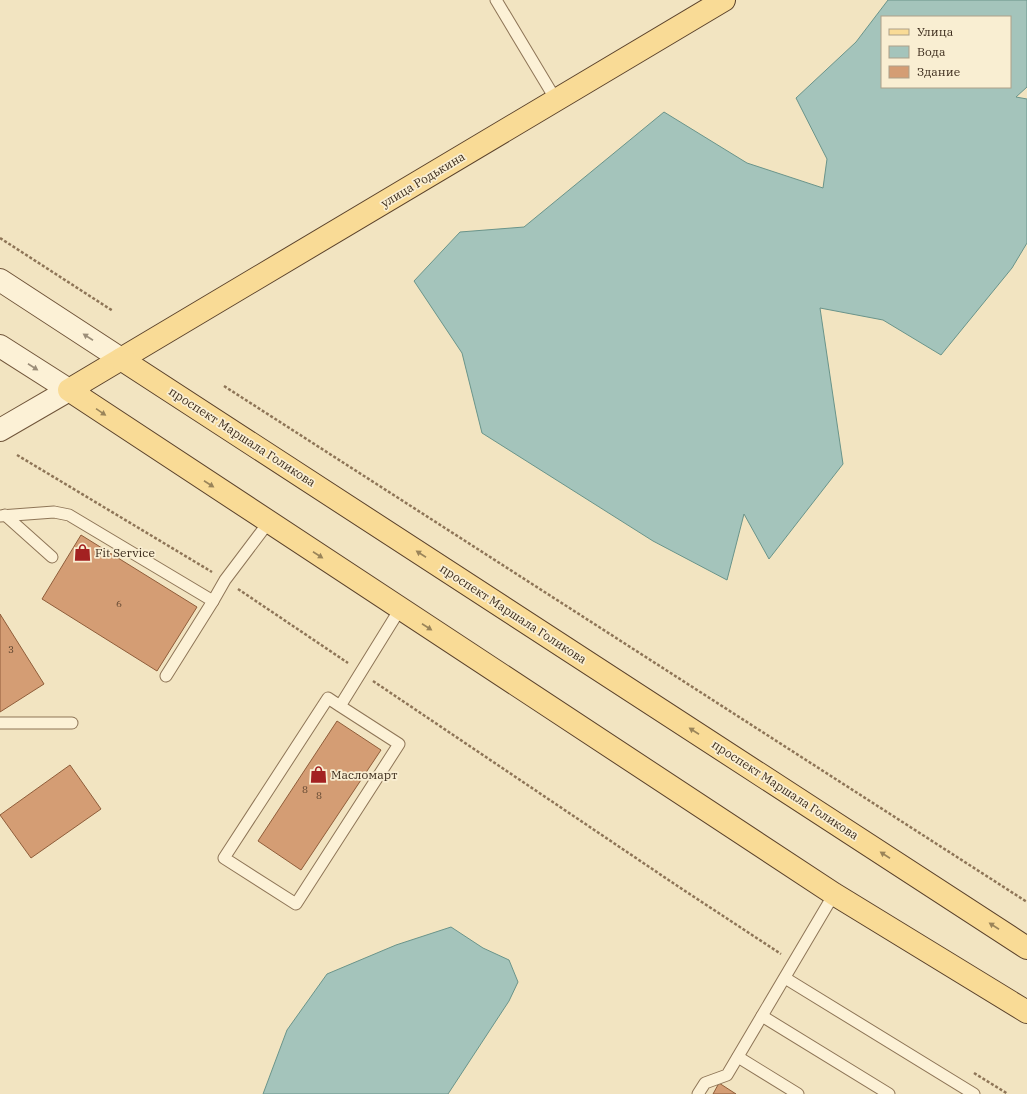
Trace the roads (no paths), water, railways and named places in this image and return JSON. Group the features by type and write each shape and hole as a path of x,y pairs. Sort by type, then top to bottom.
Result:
{"main road":[{"name":"улица Родькина","path":"69,390 724,0"},
{"name":"проспект Маршала Голикова","path":"0,280 1027,948"},
{"path":"0,346 834,894 1027,1012"},
{"path":"0,430 69,390"}],"lane":[{"path":"496,0 556,100"},
{"path":"3,516 54,512 69,515 213,601"},
{"path":"3,516 52,557"},
{"path":"166,676 225,580 268,522"},
{"path":"340,706 400,609"},
{"path":"328,698 340,706 399,744 296,904 224,858 328,698"},
{"path":"0,723 72,723"},
{"path":"698,1094 705,1083 727,1075 834,894"},
{"path":"785,978 974,1094"},
{"path":"762,1016 889,1094"},
{"path":"738,1057 798,1094"}],"water":[{"path":"888,0 1027,0 1027,87 1016,97 1027,99 1027,243 1012,268 941,355 883,320 820,308 843,464 769,559 744,514 727,580 653,541 482,433 462,353 414,281 460,232 524,227 664,112 747,163 823,188 827,159 796,98 856,42"},
{"path":"451,927 483,948 509,960 518,982 509,1001 448,1094 263,1094 287,1030 327,974 396,945"}],"place":[{"name":"Fit Service","path":"82,553"},
{"name":"Масломарт","path":"318,775"}]}
